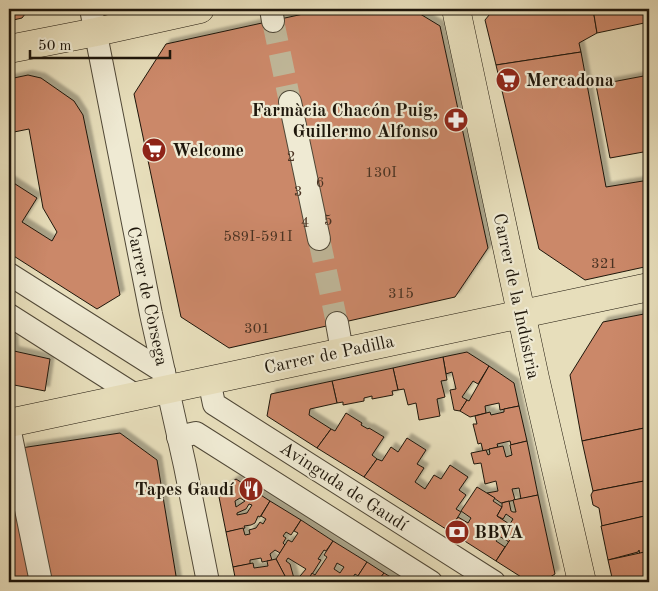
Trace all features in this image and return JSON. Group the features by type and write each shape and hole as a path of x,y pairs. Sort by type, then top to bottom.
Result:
{"main road":[{"path":"9,49 93,20 200,9"},
{"name":"Carrer de la Indústria","path":"456,9 521,314 582,582"},
{"name":"Carrer de Padilla","path":"9,423 135,395 166,380 209,380 649,287"}],"street":[{"name":"Carrer de Còrsega","path":"93,20 208,582"},
{"path":"290,102 319,240"},
{"path":"9,274 166,380"},
{"path":"9,315 135,395"},
{"path":"337,324 342,351"},
{"name":"Avinguda de Gaudí","path":"209,380 214,404 494,582"},
{"path":"9,428 41,582"},
{"name":"Avinguda de Gaudí","path":"178,437 196,433 431,582"}],"building":[{"path":"9,9 29,9 22,18 9,21"},
{"path":"326,9 412,9 440,26 488,248 455,297 229,348 181,317 134,94 166,44"},
{"path":"494,9 593,9 597,33 579,43 581,52 496,65 485,20"},
{"path":"593,9 649,9 649,22 597,33"},
{"path":"581,52 606,187 649,180 649,266 585,280 539,249 496,65"},
{"path":"28,75 41,78 74,101 83,115 120,295 97,309 9,253 9,180 37,198 22,222 52,241 57,232 43,208 29,129 9,133 9,79"},
{"path":"649,75 649,151 610,158 596,85"},
{"path":"649,313 649,427 582,441 570,375 603,322"},
{"path":"9,336 13,339 14,351 50,359 45,391 9,384"},
{"path":"467,352 489,366 478,384 473,381 462,397 467,400 460,411 454,410 450,390 456,389 452,372 446,374 443,357"},
{"path":"443,357 447,380 441,381 445,397 437,399 440,416 419,420 416,403 408,405 404,389 398,390 393,368"},
{"path":"489,366 514,383 519,406 500,410 499,403 485,406 486,413 470,417 460,411 467,400 469,401"},
{"path":"393,368 398,390 392,391 393,395 372,399 372,396 364,398 364,401 343,405 343,402 337,403 332,381"},
{"path":"332,381 337,403 310,409 309,415 331,429 317,448 267,416 271,394"},
{"path":"519,406 527,441 511,445 510,441 497,444 498,447 483,451 481,443 478,444 473,424 477,424 475,416 490,412 491,415 504,412 504,409"},
{"path":"346,413 362,423 361,425 384,437 372,455 377,459 364,477 317,448 331,429 335,431"},
{"path":"649,427 649,480 593,491 582,441"},
{"path":"120,433 157,460 177,582 50,582 21,448"},
{"path":"407,438 426,450 417,464 424,468 415,482 425,489 434,475 441,479 450,465 468,477 459,490 466,495 456,509 461,512 449,531 364,477 377,459 382,461 391,447 398,452"},
{"path":"527,441 538,495 521,499 519,488 512,489 515,500 501,503 487,493 498,491 496,481 485,484 481,463 474,464 471,453 486,450 488,455 490,454 489,449 503,446 506,457 512,455 510,445"},
{"path":"9,469 32,582 9,582"},
{"path":"236,479 270,501 255,523 244,526 245,528 226,532 218,492","holes":["240,498 245,501 236,507 235,501","249,504 252,505 247,513 237,515 237,513 246,509"]},
{"path":"649,480 649,515 602,526 599,508 593,505 591,495 593,491"},
{"path":"477,487 495,498 493,501 502,507 497,516 517,529 509,542 499,536 496,541 505,547 496,561 449,531 458,517 468,523 471,518 461,511"},
{"path":"538,495 555,574 542,582 529,582 496,561 517,529 510,524 513,519 506,514 503,519 497,516 502,503 509,501 511,511 516,512 513,500"},
{"path":"270,501 301,520 291,535 286,532 283,536 286,538 283,543 285,545 280,553 275,550 270,554 272,560 262,562 261,558 250,560 250,564 233,567 226,532 243,528 245,535 250,534 249,530 256,528 260,522 263,524 266,519 261,516"},
{"path":"649,515 649,553 640,555 639,550 638,552 608,560 601,526"},
{"path":"301,520 333,541 318,559 321,560 307,582 288,582 276,559 288,540 292,542 298,533 294,531","holes":["288,558 306,569 295,582 290,564 286,561"]},
{"path":"333,541 367,562 358,576 355,574 350,582 335,582 329,577 326,582 307,582 312,573 315,575 327,557 324,555","holes":["337,563 344,567 340,573 334,569"]},
{"path":"649,551 649,577 627,582 613,582 608,560"},
{"path":"276,559 285,576 285,582 236,582 233,567 253,563 254,568 268,566 267,561"},
{"path":"367,562 384,573 377,582 354,582"},
{"path":"384,573 399,582 377,582"},
{"path":"649,577 649,582 627,582"}],"tunnel":[{"path":"273,21 290,102"},
{"path":"319,239 337,323"}],"place":[{"name":"Mercadona","path":"508,80"},
{"name":"Farmàcia Chacón Puig, Guillermo Alfonso","path":"456,120"},
{"name":"Welcome","path":"154,150"},
{"name":"Tapes Gaudí","path":"251,489"},
{"name":"BBVA","path":"457,532"}]}
